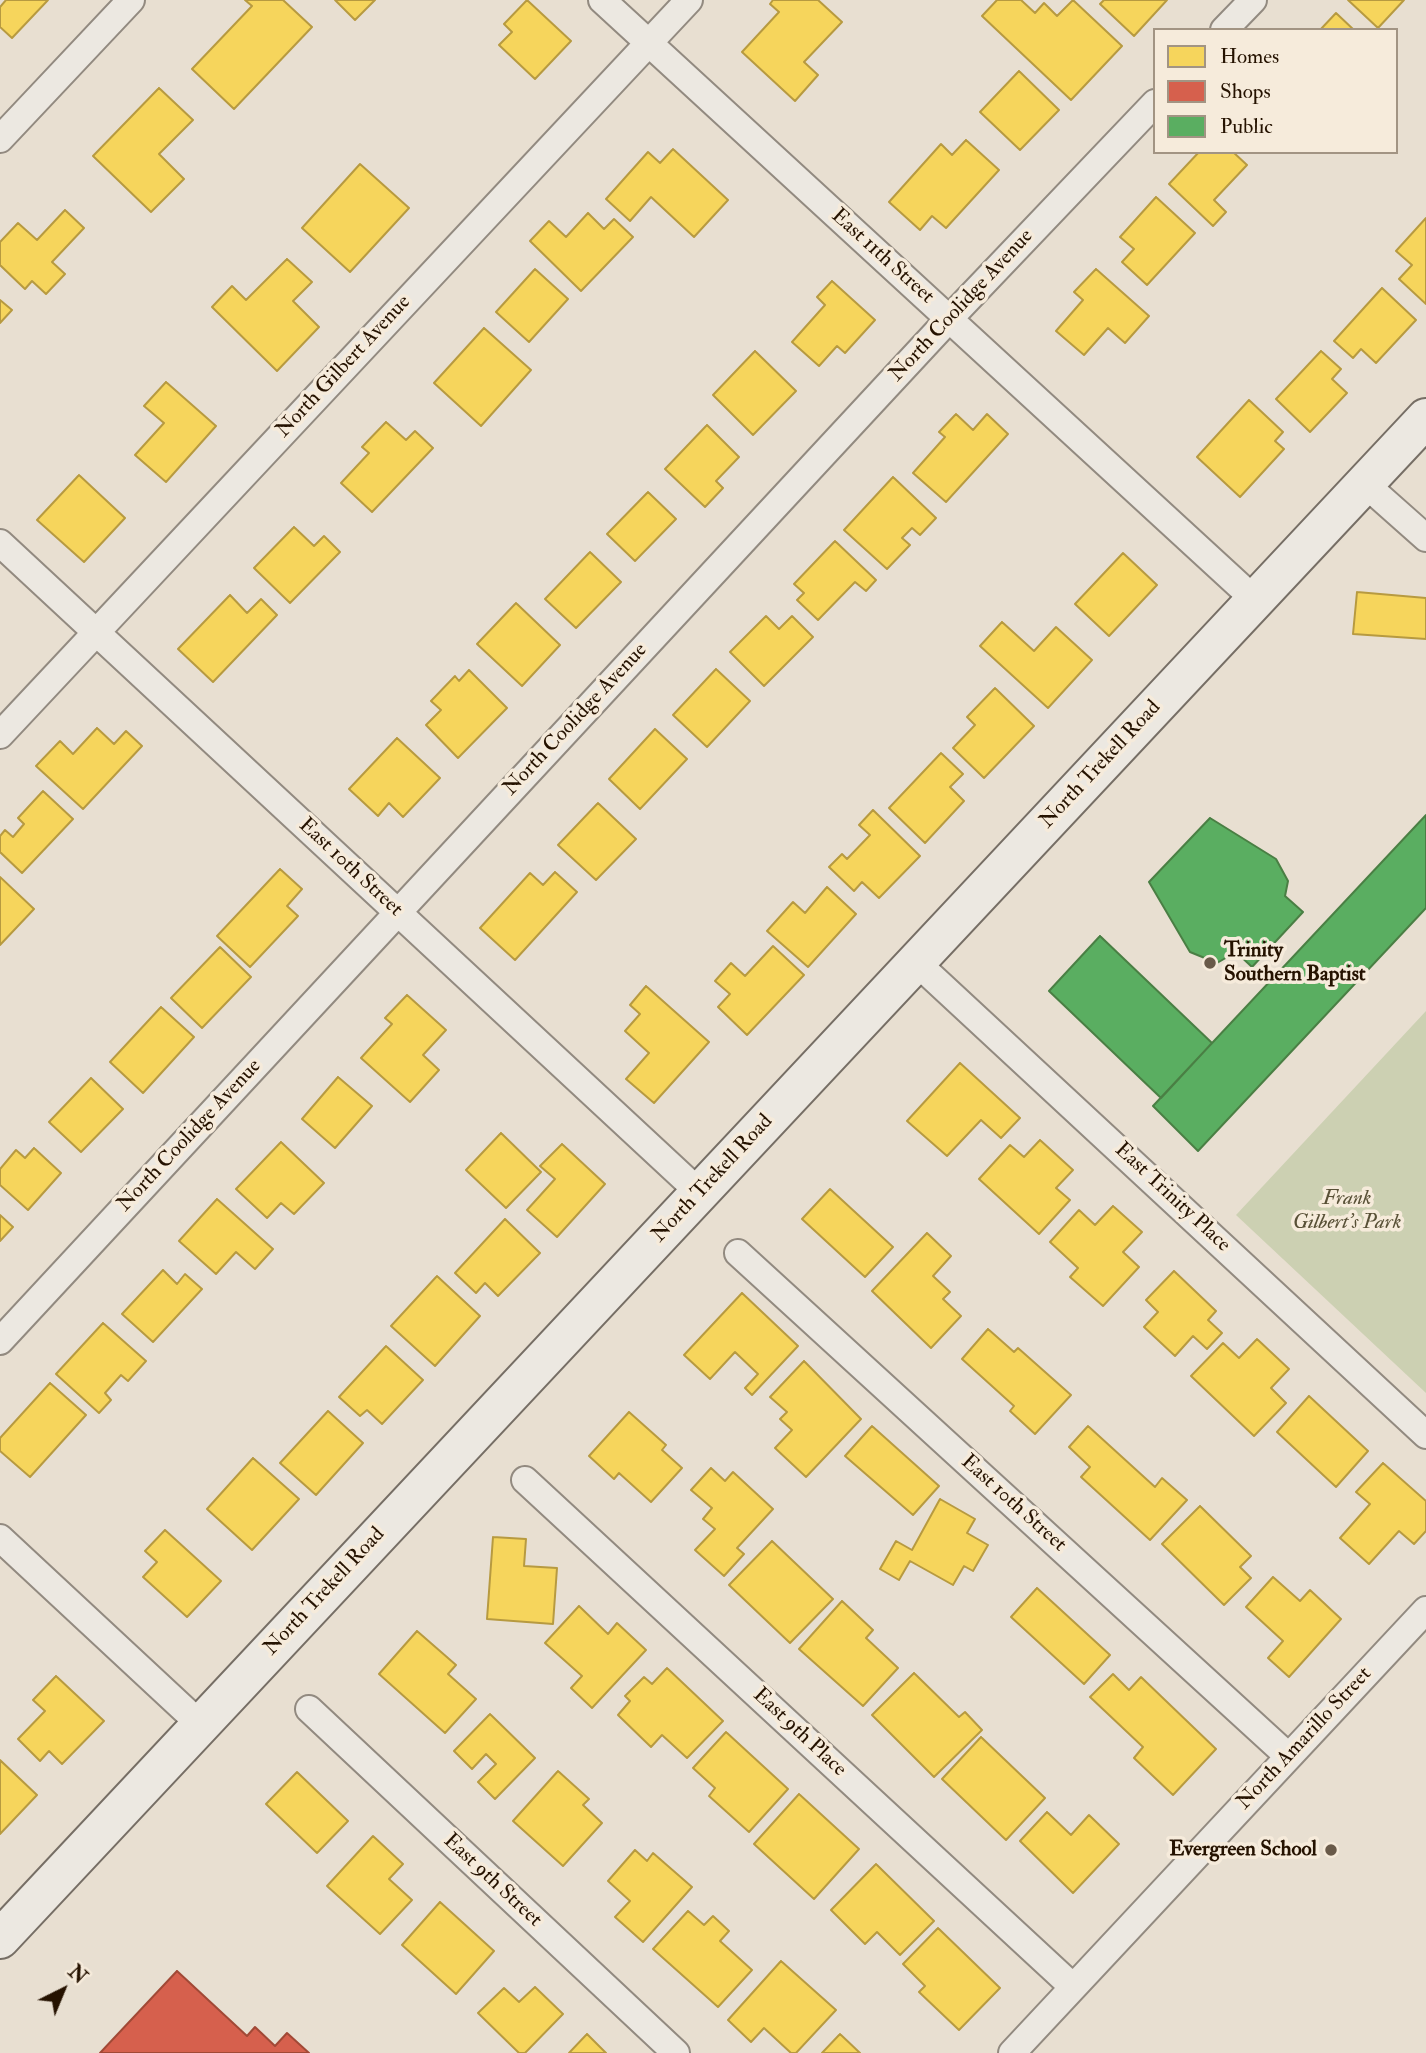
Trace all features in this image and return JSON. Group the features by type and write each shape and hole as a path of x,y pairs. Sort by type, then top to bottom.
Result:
{"main road":[{"name":"North Trekell Road","path":"0,1939 1426,418"}],"street":[{"path":"0,139 131,0"},
{"name":"East 11th Street","path":"602,0 1255,600"},
{"name":"North Gilbert Avenue","path":"0,735 690,0"},
{"path":"1226,28 1253,0"},
{"name":"North Coolidge Avenue","path":"0,1341 950,318 1153,105"},
{"path":"1364,484 1426,538"},
{"name":"East 10th Street","path":"0,543 700,1193"},
{"name":"East Trinity Place","path":"916,962 1426,1435"},
{"name":"East 10th Street","path":"738,1253 1288,1756"},
{"name":"East 9th Place","path":"525,1480 1073,1987"},
{"path":"0,1538 201,1725"},
{"name":"North Amarillo Street","path":"1012,2053 1426,1610"},
{"name":"East 9th Street","path":"309,1709 676,2053"}],"green space":[{"name":"Frank Gilbert's Park","path":"1426,1011 1426,1393 1236,1215"}],"building: Homes":[{"path":"6,0 48,0 12,38 0,27 0,7"},
{"path":"245,0 283,0 312,27 234,109 192,69 252,6"},
{"path":"335,0 375,0 355,20"},
{"path":"527,0 571,41 535,79 499,45 512,32 504,24"},
{"path":"773,0 818,0 842,22 804,62 818,75 795,101 742,52 779,12 770,4"},
{"path":"997,0 1021,0 1035,13 1044,3 1057,16 1073,0 1122,46 1071,100 982,16"},
{"path":"1104,0 1167,0 1134,36 1100,4"},
{"path":"1348,0 1404,0 1378,28"},
{"path":"1336,13 1352,28 1322,28"},
{"path":"1019,71 1059,110 1020,150 980,112"},
{"path":"159,88 193,120 159,154 184,179 151,212 93,156"},
{"path":"966,140 999,170 946,228 932,216 920,230 889,202 941,144 952,155"},
{"path":"673,149 728,200 694,237 651,197 630,221 606,199 648,152 660,163"},
{"path":"1197,154 1235,154 1247,165 1214,200 1226,212 1213,226 1169,184"},
{"path":"360,164 409,208 350,272 302,228"},
{"path":"1156,197 1195,233 1147,285 1122,262 1134,249 1120,237"},
{"path":"65,210 84,228 52,262 65,274 46,294 32,281 25,289 0,265 0,242 18,223 37,240"},
{"path":"588,213 604,229 614,219 633,237 581,291 530,241 549,221 566,237"},
{"path":"1426,218 1426,304 1399,279 1412,265 1396,251"},
{"path":"287,259 312,282 293,301 319,327 277,371 212,307 232,286 246,300"},
{"path":"535,269 568,299 529,342 496,312"},
{"path":"1096,269 1149,316 1125,343 1108,328 1084,355 1056,331 1083,300 1074,292"},
{"path":"832,281 875,320 845,353 837,346 819,366 792,342 825,305 817,297"},
{"path":"1382,288 1416,320 1376,363 1361,349 1353,358 1334,341"},
{"path":"0,300 12,310 0,323"},
{"path":"484,328 531,370 481,426 434,383"},
{"path":"755,351 796,391 753,435 713,395"},
{"path":"1321,351 1341,369 1332,379 1347,393 1310,432 1276,399"},
{"path":"166,382 216,426 166,482 135,455 164,423 144,406"},
{"path":"1249,400 1283,432 1275,441 1284,449 1240,497 1197,457"},
{"path":"956,414 973,430 987,414 1008,434 946,502 913,473 945,437 939,432"},
{"path":"386,422 406,440 415,431 433,448 372,512 341,483 369,453 362,447"},
{"path":"707,425 739,457 716,481 723,488 705,507 665,469"},
{"path":"79,475 125,518 84,562 37,520"},
{"path":"893,477 936,518 920,535 912,528 902,538 910,545 887,569 844,530"},
{"path":"648,492 676,519 635,561 607,534"},
{"path":"294,527 314,546 324,536 340,552 290,603 254,568"},
{"path":"835,541 876,580 866,591 855,582 818,620 797,600 804,593 794,584"},
{"path":"590,552 621,582 576,628 545,599"},
{"path":"1123,553 1157,585 1109,636 1075,604"},
{"path":"1357,592 1426,598 1426,639 1353,634"},
{"path":"230,595 247,613 261,599 277,615 213,682 178,649"},
{"path":"516,603 560,645 522,686 477,644"},
{"path":"766,616 779,629 792,616 813,637 764,686 730,652"},
{"path":"1002,622 1034,651 1056,627 1092,660 1048,708 980,646"},
{"path":"716,669 750,701 707,747 673,715"},
{"path":"469,670 507,708 458,758 426,725 441,710 431,701 455,676 459,681"},
{"path":"995,688 1034,726 984,778 953,748 975,725 967,717"},
{"path":"97,728 114,744 126,731 142,746 83,809 36,766 60,741 73,754"},
{"path":"655,729 687,759 640,809 609,779"},
{"path":"397,738 440,778 403,817 389,803 378,816 349,789"},
{"path":"941,753 963,774 950,787 964,801 925,843 889,808"},
{"path":"43,791 73,819 22,873 0,852 0,836 5,830 13,837 24,824 18,818"},
{"path":"598,803 636,839 596,880 558,845"},
{"path":"873,810 920,856 879,898 862,882 854,891 829,867 842,854 847,859 870,835 859,825"},
{"path":"280,869 302,889 287,906 298,916 250,967 217,936"},
{"path":"555,872 577,892 515,960 480,928 530,873 543,885"},
{"path":"0,877 34,909 0,945"},
{"path":"827,887 856,914 808,967 767,931 793,902 805,913"},
{"path":"773,946 804,975 747,1035 718,1007 730,994 715,981 731,963 745,976"},
{"path":"220,947 251,977 202,1028 171,998"},
{"path":"646,986 709,1042 654,1103 626,1079 649,1053 625,1031 640,1014 630,1005"},
{"path":"407,995 446,1030 423,1055 439,1070 410,1102 361,1058 392,1024 385,1018"},
{"path":"161,1007 194,1037 143,1093 110,1062"},
{"path":"960,1063 1020,1118 1001,1138 981,1120 947,1156 907,1121"},
{"path":"338,1077 372,1106 335,1148 302,1119"},
{"path":"91,1078 123,1109 81,1152 49,1122"},
{"path":"501,1133 541,1172 506,1208 466,1170"},
{"path":"1040,1140 1073,1170 1056,1188 1070,1200 1039,1234 979,1179 1010,1145 1024,1157"},
{"path":"281,1142 324,1183 294,1214 281,1203 267,1218 236,1189"},
{"path":"562,1144 605,1184 557,1237 527,1210 555,1179 540,1166"},
{"path":"34,1148 61,1173 28,1210 0,1185 0,1169 16,1150 25,1158"},
{"path":"830,1189 893,1247 865,1277 802,1219"},
{"path":"217,1199 273,1249 255,1269 236,1252 216,1274 179,1241"},
{"path":"1113,1206 1142,1232 1123,1252 1139,1267 1103,1306 1070,1277 1078,1268 1050,1242 1079,1210 1095,1225"},
{"path":"0,1215 13,1227 0,1241"},
{"path":"505,1219 540,1253 498,1296 485,1283 476,1293 455,1273"},
{"path":"927,1233 951,1256 933,1276 950,1292 943,1299 961,1316 931,1348 872,1291"},
{"path":"163,1270 177,1284 185,1274 202,1289 153,1342 122,1314"},
{"path":"1174,1271 1216,1311 1208,1320 1222,1333 1207,1349 1193,1336 1175,1356 1144,1327 1158,1312 1146,1300"},
{"path":"437,1276 480,1316 435,1366 391,1326"},
{"path":"742,1293 798,1346 752,1395 745,1388 758,1374 735,1352 710,1379 684,1355"},
{"path":"103,1323 146,1361 128,1381 121,1375 105,1393 111,1400 99,1413 56,1374"},
{"path":"988,1329 1014,1352 1018,1348 1071,1395 1035,1434 1010,1411 1014,1406 962,1359"},
{"path":"1257,1339 1289,1369 1271,1388 1286,1403 1254,1436 1191,1376 1223,1343 1239,1358"},
{"path":"386,1346 423,1380 382,1424 367,1410 360,1416 339,1397"},
{"path":"804,1361 861,1419 806,1477 775,1448 792,1430 780,1419 787,1412 770,1397"},
{"path":"50,1383 86,1415 30,1477 0,1451 0,1438"},
{"path":"1309,1396 1368,1451 1336,1487 1277,1432"},
{"path":"328,1411 363,1443 316,1495 280,1463"},
{"path":"629,1412 666,1445 662,1450 682,1468 651,1502 619,1473 614,1479 589,1456"},
{"path":"872,1426 939,1486 913,1515 845,1456"},
{"path":"1088,1426 1155,1487 1162,1478 1187,1500 1150,1540 1081,1477 1090,1467 1069,1447"},
{"path":"253,1458 299,1499 252,1550 207,1509"},
{"path":"1383,1463 1426,1501 1426,1531 1414,1544 1399,1531 1369,1564 1340,1538 1370,1504 1356,1492"},
{"path":"711,1468 725,1481 733,1472 773,1509 737,1548 744,1554 724,1576 695,1550 715,1529 703,1519 712,1508 691,1490"},
{"path":"940,1499 975,1519 967,1533 988,1545 973,1571 964,1566 953,1585 910,1561 899,1580 880,1569 896,1541 912,1550"},
{"path":"1200,1506 1251,1556 1240,1567 1251,1578 1224,1605 1162,1544"},
{"path":"165,1530 221,1581 187,1617 143,1577 157,1562 145,1551"},
{"path":"493,1537 526,1539 524,1566 557,1568 553,1624 487,1619"},
{"path":"772,1541 833,1599 790,1643 729,1585"},
{"path":"1273,1577 1300,1601 1310,1590 1341,1619 1289,1677 1268,1658 1283,1641 1246,1607"},
{"path":"1037,1588 1110,1655 1084,1684 1011,1617"},
{"path":"842,1601 873,1630 866,1638 898,1668 863,1706 799,1649"},
{"path":"579,1606 608,1634 617,1623 646,1650 592,1708 571,1688 582,1676 545,1643"},
{"path":"417,1631 456,1665 448,1674 476,1699 445,1733 379,1674"},
{"path":"667,1668 723,1721 687,1758 662,1735 651,1747 618,1715 630,1701 625,1696 644,1677 652,1684"},
{"path":"914,1673 959,1717 965,1712 982,1730 934,1777 872,1715"},
{"path":"1113,1674 1129,1690 1141,1677 1216,1749 1173,1795 1134,1758 1143,1747 1090,1697"},
{"path":"56,1676 104,1721 62,1764 49,1751 40,1761 18,1739 45,1711 33,1700"},
{"path":"490,1714 535,1758 495,1799 478,1782 496,1764 486,1754 472,1769 454,1751"},
{"path":"726,1732 788,1789 749,1832 709,1796 715,1788 693,1768"},
{"path":"981,1737 1045,1798 1006,1840 942,1779"},
{"path":"0,1760 37,1795 0,1834"},
{"path":"558,1771 589,1799 583,1805 602,1823 563,1866 513,1821"},
{"path":"297,1772 348,1821 317,1853 266,1804"},
{"path":"799,1794 859,1849 814,1899 754,1844"},
{"path":"1047,1812 1071,1835 1089,1815 1119,1844 1073,1893 1020,1841"},
{"path":"373,1836 403,1864 389,1879 412,1900 380,1934 327,1886"},
{"path":"635,1850 647,1861 653,1853 692,1887 643,1942 615,1917 630,1901 608,1881"},
{"path":"876,1864 934,1921 900,1955 877,1932 865,1944 831,1910"},
{"path":"440,1902 494,1951 456,1994 402,1945"},
{"path":"688,1911 704,1925 713,1916 729,1931 720,1941 752,1970 718,2007 653,1949"},
{"path":"938,1928 1000,1988 959,2030 919,1992 925,1986 903,1964"},
{"path":"781,1961 836,2010 796,2053 791,2053 764,2028 751,2042 728,2020"},
{"path":"535,1987 563,2014 525,2053 519,2053 478,2013 504,1988 519,2002"},
{"path":"587,2034 606,2053 569,2053"},
{"path":"840,2034 860,2053 822,2053"}],"building: Shops":[{"path":"177,1971 247,2036 255,2027 275,2046 287,2033 309,2053 100,2053"}],"building: Public":[{"path":"1426,815 1426,908 1198,1151 1153,1106"},
{"path":"1210,818 1276,859 1288,881 1285,896 1303,912 1252,967 1236,952 1217,963 1190,952 1149,882"},
{"path":"1100,936 1212,1043 1161,1098 1049,991"}],"place":[{"name":"Trinity Southern Baptist","path":"1210,963"},
{"name":"Evergreen School","path":"1331,1850"}]}
